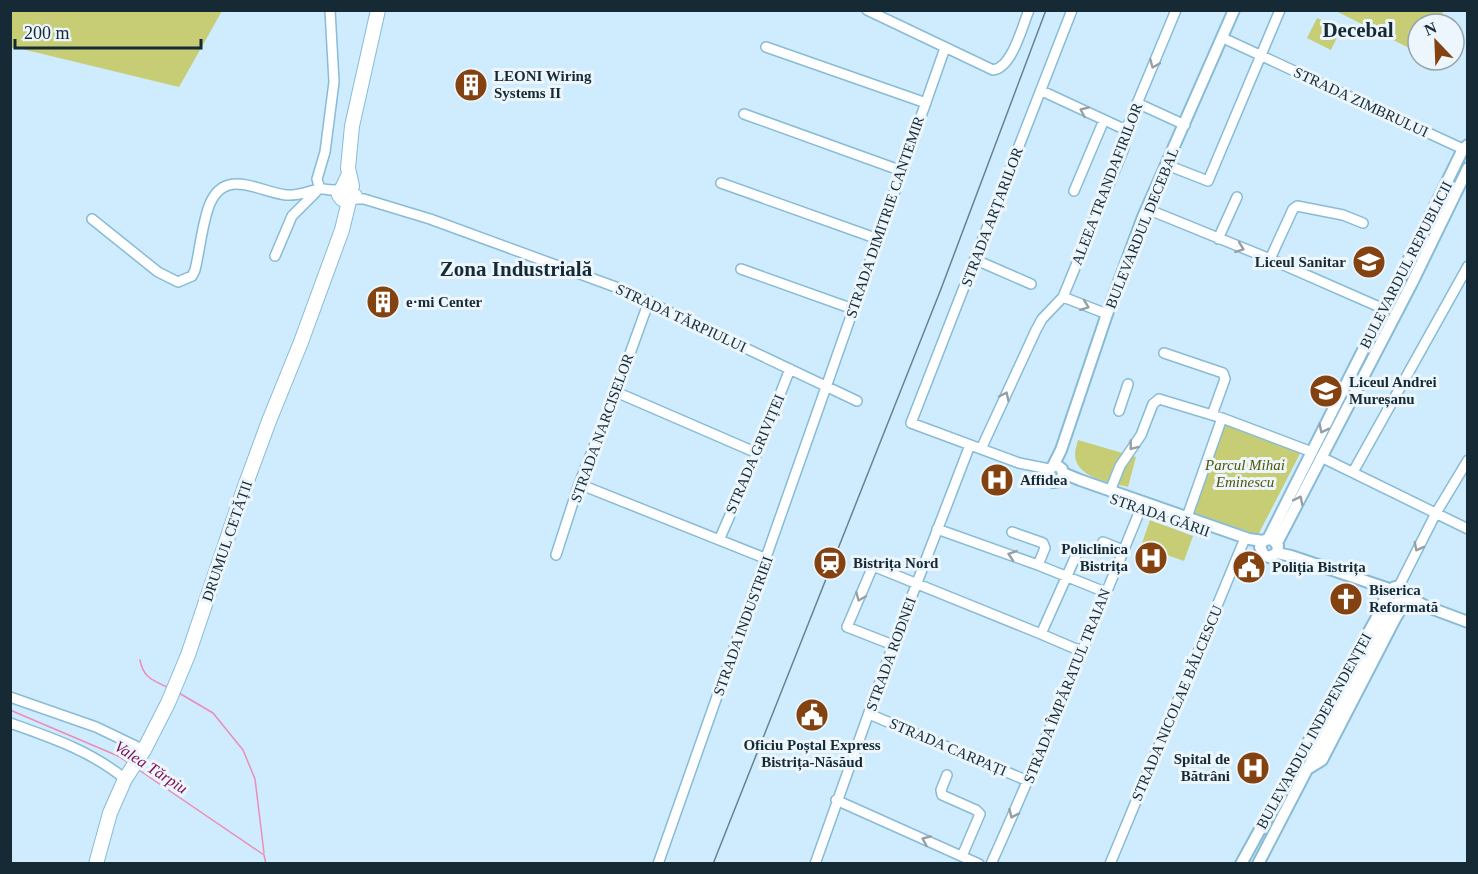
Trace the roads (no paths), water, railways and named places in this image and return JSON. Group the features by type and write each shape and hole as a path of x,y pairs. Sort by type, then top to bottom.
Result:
{"highway":[{"name":"DRUMUL CETĂȚII","path":"96,864 110,813 125,779 168,704 179,677 251,469 342,230 343,193 352,126 378,10"}],"main road":[{"name":"BULEVARDUL DECEBAL","path":"1055,472 1107,314 1147,209 1234,10"},
{"name":"BULEVARDUL REPUBLICII","path":"1316,455 1384,309 1465,148"},
{"name":"BULEVARDUL REPUBLICII","path":"1269,545 1416,274 1467,168"},
{"path":"1269,545 1263,535 1303,459 1316,455"},
{"name":"STRADA GĂRII","path":"1055,472 1269,545 1292,556 1363,582 1392,597"},
{"name":"STRADA GĂRII","path":"1055,472 1141,508 1243,543 1269,545"},
{"name":"STRADA GĂRII","path":"1363,582 1392,597 1417,603 1467,622"},
{"name":"BULEVARDUL INDEPENDENȚEI","path":"1258,864 1309,768 1392,597"},
{"name":"BULEVARDUL INDEPENDENȚEI","path":"1250,864 1241,864 1392,597"},
{"path":"1309,768 1322,760 1401,609 1417,603"}],"street":[{"path":"330,10 334,69 325,152 317,179 343,193"},
{"path":"867,10 993,70 1005,64 1012,53 1029,10"},
{"name":"STRADA ARȚARILOR","path":"911,423 1072,10"},
{"name":"ALEEA TRANDAFIRILOR","path":"981,449 1036,330 1063,297 1124,148 1126,130 1176,10"},
{"path":"1167,165 1208,181 1280,10"},
{"name":"STRADA ZIMBRULUI","path":"1223,38 1449,144 1465,148"},
{"path":"766,47 926,102"},
{"name":"STRADA DIMITRIE CANTEMIR","path":"825,387 945,48"},
{"path":"1042,91 1126,130"},
{"path":"1137,103 1185,124"},
{"path":"744,114 902,171"},
{"path":"1074,191 1104,120"},
{"path":"721,183 878,239"},
{"path":"92,219 158,272 178,282 192,276 195,270 209,206 225,184 244,184 261,190 293,195 343,193"},
{"path":"275,256 292,216 343,193"},
{"name":"STRADA TĂRPIULUI","path":"343,193 430,219 621,289 857,401"},
{"path":"1218,239 1237,197"},
{"path":"1270,259 1293,209 1297,206 1343,214 1363,223"},
{"path":"1147,209 1384,309"},
{"path":"976,260 1031,284"},
{"path":"1353,472 1467,266"},
{"path":"741,268 853,309"},
{"path":"1063,297 1107,314"},
{"name":"STRADA NARCISELOR","path":"556,555 579,484 616,393 649,301"},
{"path":"1164,353 1223,374 1225,379 1217,416 1187,517"},
{"name":"STRADA GRIVIȚEI","path":"720,538 790,369"},
{"path":"1119,411 1128,384"},
{"name":"STRADA INDUSTRIEI","path":"658,864 767,559 825,387"},
{"path":"616,393 757,453"},
{"path":"1110,491 1127,453 1141,435 1157,400 1217,416 1316,455 1467,529"},
{"name":"STRADA GĂRII","path":"911,423 1030,466 1055,472"},
{"name":"STRADA RODNEI","path":"815,864 836,800 969,445"},
{"path":"1392,597 1467,460"},
{"path":"579,484 720,538 767,559"},
{"name":"STRADA ÎMPĂRATUL TRAIAN","path":"991,864 1083,652 1105,592 1141,508"},
{"path":"937,529 1105,592"},
{"path":"1012,532 1043,543 1045,548 1038,565"},
{"path":"1103,542 1123,550"},
{"name":"STRADA NICOLAE BĂLCESCU","path":"1110,864 1243,543"},
{"path":"1041,634 1078,551"},
{"path":"893,645 847,627 873,566 1083,652"},
{"path":"10,697 96,727 141,754"},
{"name":"STRADA CARPAȚI","path":"869,714 1028,781"},
{"path":"10,723 78,749 125,779"},
{"path":"947,775 941,790 942,795 980,814 962,856"},
{"path":"836,800 980,864"}],"waterway":[{"path":"140,660 146,674 167,687"},
{"path":"179,693 213,713 243,750 255,779 264,853"},
{"name":"Valea Tărpiu","path":"10,710 118,756 127,762"},
{"name":"Valea Tărpiu","path":"139,770 264,855 266,864"}],"railway":[{"path":"713,864 941,289 1046,10"}],"place":[{"name":"LEONI Wiring Systems II","path":"471,85"},
{"name":"Liceul Sanitar","path":"1369,262"},
{"name":"e·mi Center","path":"383,302"},
{"name":"Liceul Andrei Mureșanu","path":"1326,391"},
{"name":"Affidea","path":"997,480"},
{"name":"Policlinica Bistrița","path":"1151,558"},
{"name":"Bistrița Nord","path":"830,563"},
{"name":"Poliția Bistrița","path":"1249,567"},
{"name":"Biserica Reformată","path":"1346,599"},
{"name":"Oficiu Poștal Express Bistrița-Năsăud","path":"812,715"},
{"name":"Spital de Bătrâni","path":"1253,768"}],"district":[{"name":"Decebal","path":"1358,30"},
{"name":"Zona Industrială","path":"516,269"}],"park label":[{"name":"Parcul Mihai Eminescu","path":"1245,474"}]}
